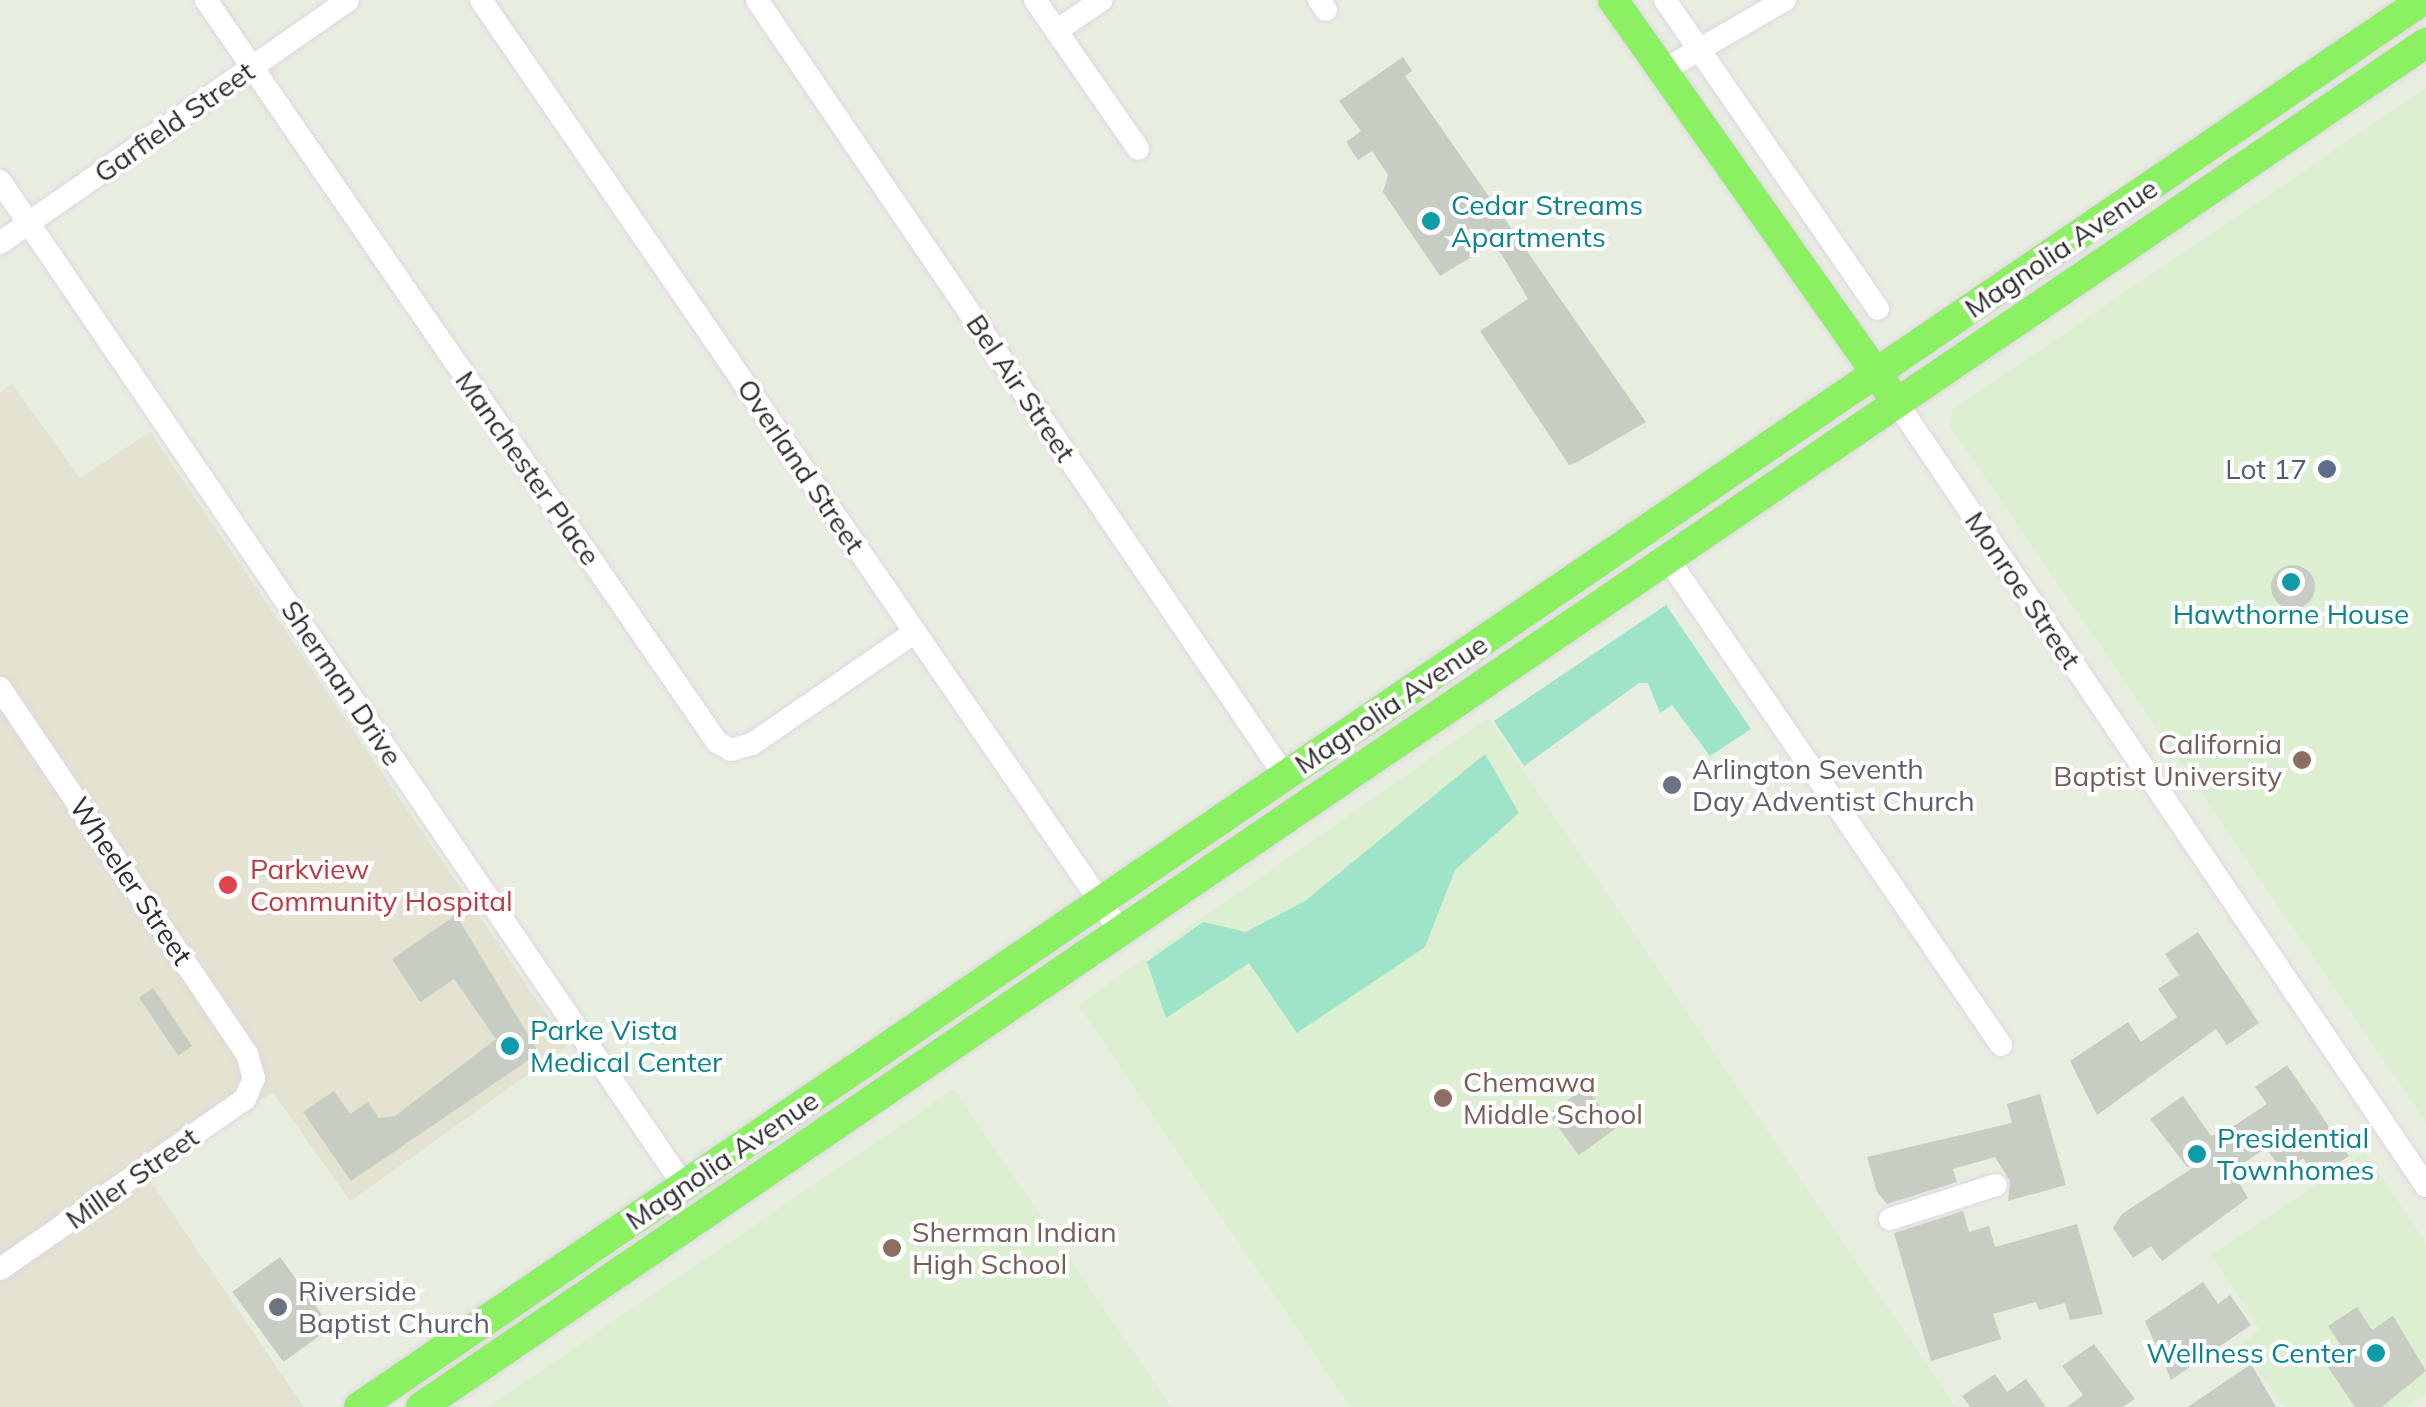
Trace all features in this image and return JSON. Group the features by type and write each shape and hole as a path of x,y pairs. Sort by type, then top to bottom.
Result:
{"main road":[{"name":"Monroe Street","path":"1613,0 1897,403"},
{"name":"Magnolia Avenue","path":"359,1407 2423,0"},
{"name":"Magnolia Avenue","path":"421,1407 2426,43"},
{"path":"449,1346 468,1375"}],"street":[{"name":"Manchester Place","path":"206,0 717,742 752,744 915,632"},
{"name":"Garfield Street","path":"0,243 348,0"},
{"name":"Overland Street","path":"480,0 1121,932"},
{"name":"Bel Air Street","path":"756,0 1285,776"},
{"path":"1035,0 1138,149"},
{"path":"1056,31 1102,0"},
{"path":"1665,0 1878,309"},
{"path":"1662,71 1786,0"},
{"name":"Sherman Drive","path":"0,181 684,1186"},
{"name":"Monroe Street","path":"1897,403 2426,1186"},
{"path":"1668,559 2001,1045"},
{"name":"Wheeler Street","path":"0,688 247,1054 254,1078"},
{"name":"Miller Street","path":"0,1269 246,1099 254,1078"},
{"path":"1890,1219 1996,1185"}],"shaded area":[{"name":"California Baptist University","path":"2426,88 2426,1122 1950,426 1953,409"},
{"name":"Parkview Community Hospital","path":"12,384 80,478 150,432 568,1046 350,1201 273,1092 147,1176 304,1407 0,1407 0,392"},
{"path":"1666,605 1751,729 1710,756 1672,705 1660,713 1648,683 1639,683 1524,766 1494,721"},
{"name":"Chemawa Middle School","path":"1488,718 1956,1407 1350,1407 1078,1005"},
{"path":"1485,754 1519,813 1455,870 1425,947 1297,1033 1249,963 1166,1018 1147,962 1203,922 1246,932 1305,901"},
{"name":"Sherman Indian High School","path":"954,1089 1171,1407 488,1407"},
{"path":"2365,1152 2426,1243 2426,1393 2406,1407 2285,1407 2240,1345 2260,1330 2211,1255"}],"building":[{"path":"1403,57 1412,71 1405,76 1646,422 1579,461 1569,465 1480,331 1528,299 1502,255 1491,245 1440,276 1383,192 1388,175 1372,151 1358,160 1346,142 1361,131 1339,101"},
{"name":"Hawthorne House","path":"2293,565 2308,572 2315,587 2308,602 2293,609 2278,602 2271,587 2278,572"},
{"name":"Parke Vista Medical Center","path":"456,915 539,1053 351,1181 303,1112 334,1091 350,1114 368,1102 379,1118 395,1116 496,1039 454,979 420,1002 392,959"},
{"path":"2198,932 2259,1023 2227,1045 2216,1029 2097,1115 2070,1061 2128,1022 2141,1042 2177,1017 2158,989 2179,975 2165,954"},
{"path":"153,988 192,1046 178,1056 139,998"},
{"path":"2287,1065 2349,1156 2317,1177 2303,1158 2283,1172 2266,1148 2232,1171 2248,1198 2162,1261 2151,1246 2133,1258 2113,1228 2122,1214 2197,1165 2187,1167 2150,1119 2183,1096 2211,1136 2267,1104 2255,1087"},
{"name":"Chemawa Middle School","path":"1586,1087 1616,1128 1579,1155 1549,1114"},
{"path":"2040,1094 2066,1185 2008,1201 2010,1181 1995,1157 1953,1169 1957,1182 1887,1204 1877,1192 1867,1157 2012,1123 2007,1104"},
{"path":"1963,1211 1969,1232 1989,1226 1995,1247 2077,1224 2103,1314 2070,1320 2065,1303 2039,1310 2036,1302 1993,1314 2001,1339 1931,1361 1894,1233"},
{"name":"Riverside Baptist Church","path":"280,1257 331,1327 283,1362 232,1292"},
{"path":"2203,1282 2218,1304 2230,1295 2251,1325 2171,1380 2145,1321"},
{"name":"Wellness Center","path":"2357,1307 2372,1330 2393,1316 2426,1371 2382,1407 2355,1407 2323,1360 2342,1347 2328,1326"},
{"path":"2094,1344 2135,1399 2123,1407 2067,1407 2083,1395 2062,1366"},
{"path":"2251,1364 2276,1407 2188,1407"},
{"path":"1995,1374 2007,1392 2026,1379 2046,1407 1970,1407 1962,1396"}],"place":[{"name":"Cedar Streams Apartments","path":"1431,221"},
{"name":"Lot 17","path":"2327,469"},
{"name":"Hawthorne House","path":"2291,582"},
{"name":"California Baptist University","path":"2302,760"},
{"name":"Arlington Seventh Day Adventist Church","path":"1672,785"},
{"name":"Parkview Community Hospital","path":"228,885"},
{"name":"Parke Vista Medical Center","path":"510,1046"},
{"name":"Chemawa Middle School","path":"1443,1098"},
{"name":"Presidential Townhomes","path":"2197,1154"},
{"name":"Sherman Indian High School","path":"892,1248"},
{"name":"Riverside Baptist Church","path":"278,1307"},
{"name":"Wellness Center","path":"2376,1353"}]}
